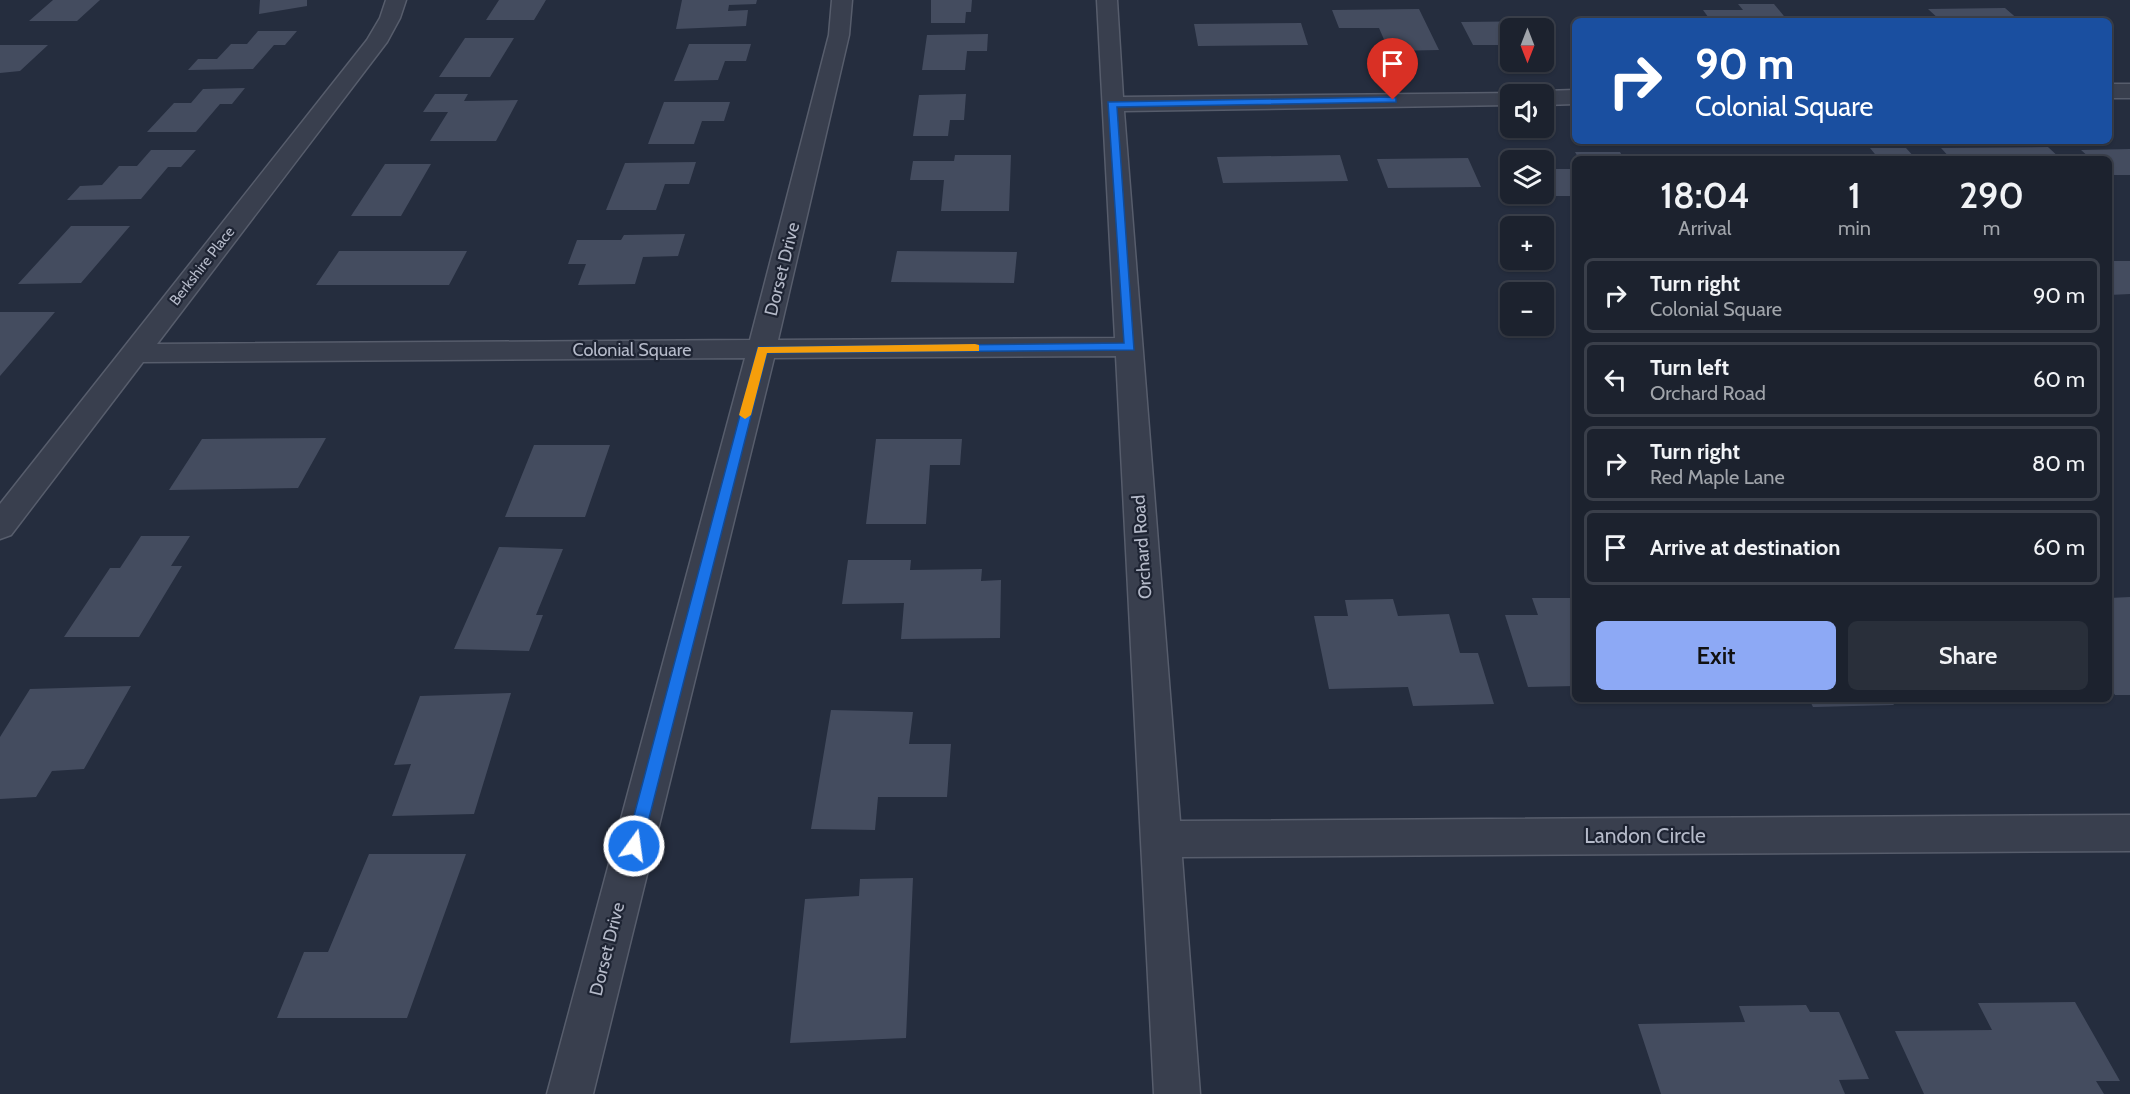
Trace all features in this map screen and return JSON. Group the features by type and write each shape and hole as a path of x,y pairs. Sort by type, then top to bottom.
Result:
{"street":[{"name":"Berkshire Place","path":"0,527 376,42 390,18 396,0"},
{"name":"Dorset Drive","path":"570,1094 762,349 839,35 842,0"},
{"name":"Orchard Road","path":"1107,0 1177,1094"},
{"path":"2112,91 2130,91"},
{"path":"1554,98 1572,97"},
{"path":"1112,104 1500,98"},
{"name":"Colonial Square","path":"135,353 1130,347"},
{"name":"Landon Circle","path":"1161,839 2130,833"}],"building":[{"path":"53,0 100,0 77,21 29,21"},
{"path":"260,0 307,0 307,6 259,14"},
{"path":"499,0 546,0 534,20 486,20"},
{"path":"682,0 757,0 756,4 729,5 728,11 748,10 746,26 676,29"},
{"path":"931,0 972,0 971,12 966,12 965,23 931,23"},
{"path":"1738,4 1774,4 1786,18 1709,18 1703,10 1743,10"},
{"path":"2005,8 2017,18 1938,18 1928,9"},
{"path":"1419,9 1439,50 1389,51 1379,28 1339,28 1332,10"},
{"path":"1500,21 1500,45 1473,45 1461,22"},
{"path":"1301,23 1308,45 1198,46 1194,24"},
{"path":"258,31 297,31 285,45 274,45 253,69 188,70 198,59 217,59 231,44 247,44"},
{"path":"988,34 987,51 967,51 965,70 922,70 927,35"},
{"path":"465,38 514,38 490,77 439,77"},
{"path":"689,44 751,44 746,61 725,61 718,80 674,81"},
{"path":"0,45 48,45 20,71 0,73"},
{"path":"245,88 232,104 220,104 196,132 147,132 174,103 191,103 203,89"},
{"path":"435,94 468,94 464,101 518,100 496,141 430,141 448,112 423,112"},
{"path":"966,94 964,120 950,120 948,136 913,136 919,95"},
{"path":"664,102 730,102 724,121 702,121 694,144 648,144"},
{"path":"2048,147 2058,156 1948,156 1941,148"},
{"path":"1870,148 1906,148 1913,156 1877,156"},
{"path":"2130,149 2130,175 2112,175 2112,156 2088,156 2081,150"},
{"path":"151,150 196,150 181,167 168,167 141,199 67,200 80,186 102,185 119,166 137,166"},
{"path":"1575,152 1620,152 1622,156 1577,156"},
{"path":"955,155 1011,155 1009,211 941,211 944,180 910,180 913,161 954,161"},
{"path":"1340,155 1348,181 1223,183 1217,157"},
{"path":"1754,155 1754,156 1708,156"},
{"path":"1468,158 1481,187 1388,188 1377,159"},
{"path":"696,162 689,184 665,184 656,210 606,210 625,163"},
{"path":"385,164 431,164 401,216 351,216"},
{"path":"1554,169 1572,169 1572,196 1554,196"},
{"path":"71,226 130,226 81,283 18,284"},
{"path":"685,234 678,256 643,257 635,284 578,285 586,264 568,264 577,240 621,240 624,235"},
{"path":"339,251 467,251 449,285 316,285"},
{"path":"897,251 1017,252 1014,283 891,282"},
{"path":"2112,261 2130,261 2130,294 2112,295"},
{"path":"0,312 55,312 0,376"},
{"path":"326,438 298,488 169,490 202,439"},
{"path":"876,439 962,439 960,465 930,465 926,524 866,524"},
{"path":"534,445 610,445 585,517 505,517"},
{"path":"141,536 190,536 171,566 182,566 139,637 64,637 110,568 120,568"},
{"path":"499,547 563,549 536,615 543,615 529,651 454,649"},
{"path":"848,560 911,560 910,570 982,569 981,581 1001,580 1000,638 901,639 904,603 842,604"},
{"path":"2130,597 2130,695 2115,695 2112,690 2112,598"},
{"path":"1532,598 1572,598 1572,686 1528,687 1505,615 1538,615"},
{"path":"1393,599 1398,616 1449,614 1460,653 1478,653 1494,704 1413,706 1408,687 1329,689 1314,616 1348,616 1345,600"},
{"path":"131,686 84,769 52,771 36,797 0,799 0,737 30,689"},
{"path":"511,693 474,814 392,816 411,764 394,765 420,696"},
{"path":"1613,702 1695,703 1614,704"},
{"path":"1810,702 1892,702 1894,705 1813,707"},
{"path":"2000,702 2059,703 2001,704"},
{"path":"831,710 913,712 909,744 951,744 947,797 878,797 875,830 811,829"},
{"path":"369,854 466,854 407,1018 277,1018 304,952 328,952"},
{"path":"913,878 906,1038 790,1043 805,899 859,896 860,879"},
{"path":"2075,1002 2120,1081 2096,1081 2104,1094 1924,1094 1895,1031 1992,1030 1978,1003"},
{"path":"1806,1005 1810,1012 1839,1012 1869,1079 1839,1080 1845,1094 1661,1094 1638,1024 1745,1022 1739,1006"}],"slow traffic":[{"path":"745,415 762,349 975,348"}],"route":[{"path":"634,846 762,349 1130,347 1112,104 1393,100"}]}
